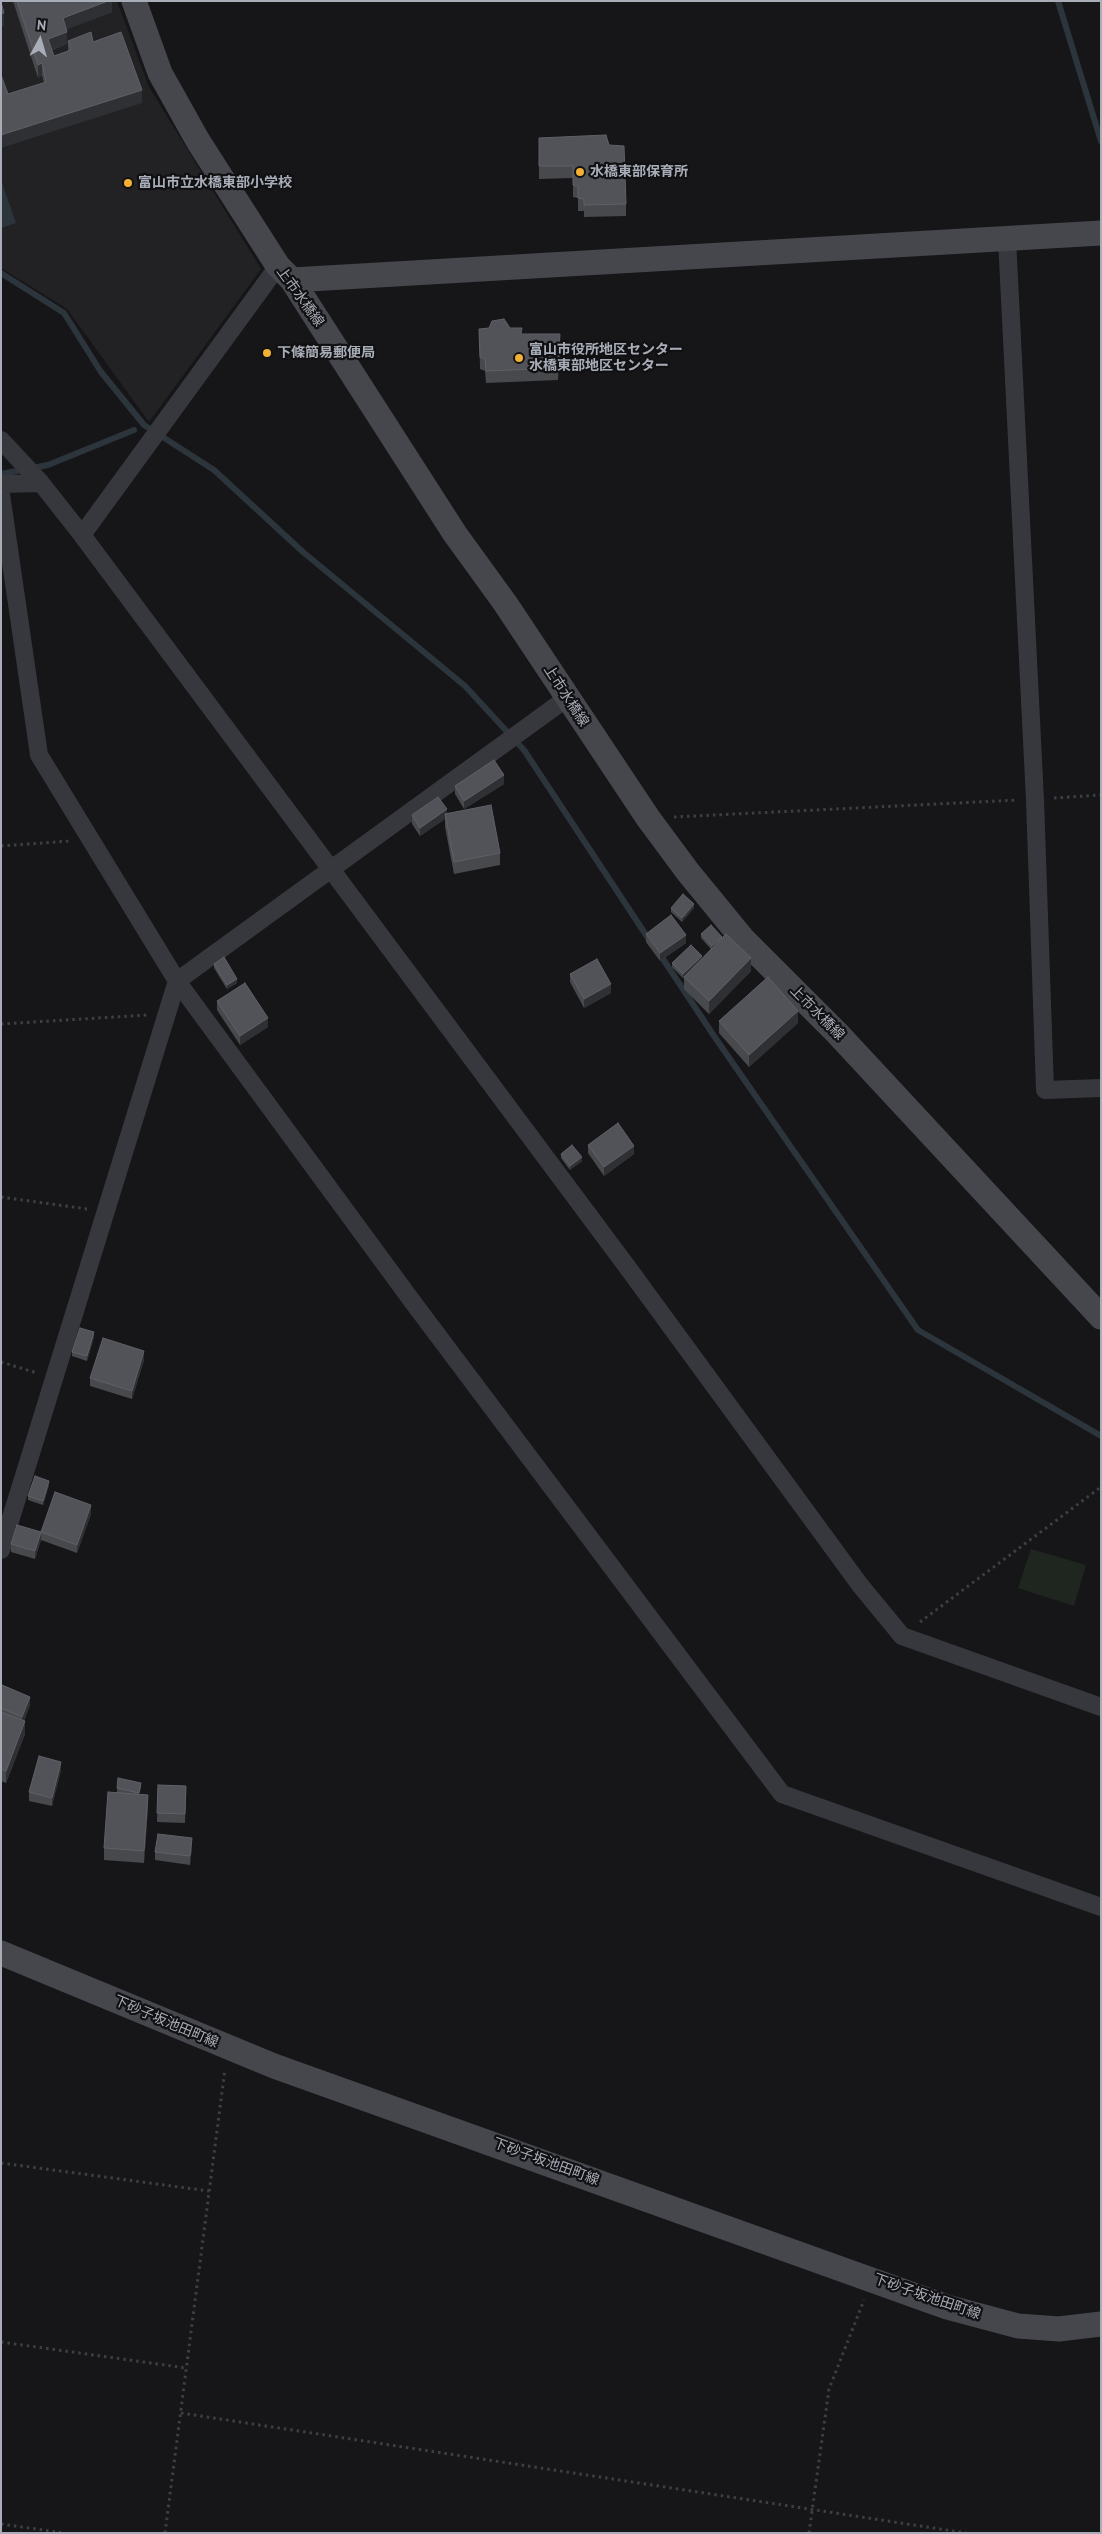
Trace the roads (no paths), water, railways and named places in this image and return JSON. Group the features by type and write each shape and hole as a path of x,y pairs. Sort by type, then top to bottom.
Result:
{"main road":[{"name":"上市水橋線","path":"134,1 160,73 198,141 455,534 505,603 648,818 688,872 742,938 857,1054 1101,1317"},
{"path":"285,273 1101,233"},
{"name":"下砂子坂池田町線","path":"1,1953 228,2048 946,2306 1018,2326 1059,2329 1101,2324"}],"street":[{"path":"1007,239 1035,800 1045,1090 1101,1088"},
{"path":"82,536 285,273"},
{"path":"1,440 41,483 82,536 622,1260 860,1585 902,1636 1101,1707"},
{"path":"1,484 41,483"},
{"path":"1,494 39,755 177,981 412,1301 782,1794 1101,1907"},
{"path":"1,1550 177,981 567,698"}],"waterway":[{"path":"1058,1 1101,141"},
{"path":"1,273 64,313 101,372 144,425 214,470 303,552 465,686 524,750 650,941"},
{"path":"1,474 48,465 134,430"},
{"path":"659,953 716,1039 918,1330 1101,1436"}],"place":[{"name":"水橋東部保育所","path":"580,172"},
{"name":"富山市立水橋東部小学校","path":"128,183"},
{"name":"下條簡易郵便局","path":"267,353"},
{"name":"富山市役所地区センター 水橋東部地区センター","path":"519,358"}]}
